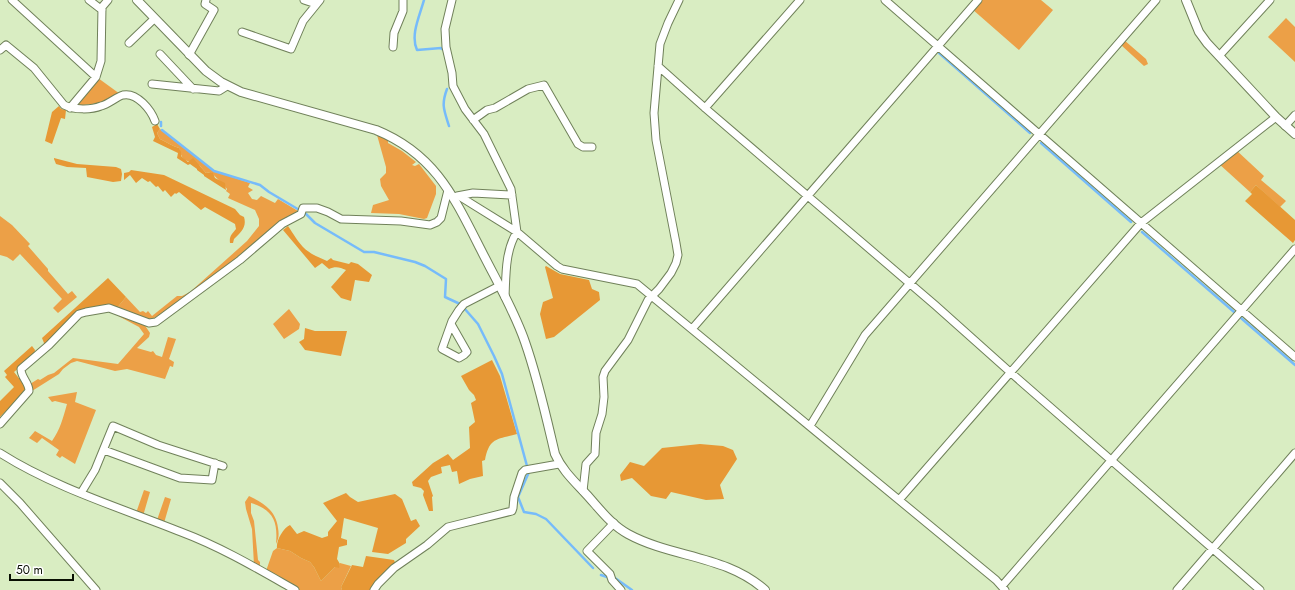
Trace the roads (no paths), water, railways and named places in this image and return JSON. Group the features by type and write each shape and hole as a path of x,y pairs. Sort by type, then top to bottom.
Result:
{"street":[{"path":"12,0 96,77"},
{"path":"89,0 102,10"},
{"path":"70,108 96,77 101,61 102,7 108,0"},
{"path":"137,0 189,55 206,71 227,86 241,92 390,135 424,159 440,177 448,190 456,197 517,232 552,263 562,269 637,284 1004,588 1111,460 1295,249"},
{"path":"189,55 214,10 205,4 206,0"},
{"path":"304,0 318,2"},
{"path":"393,47 394,33 403,11 403,0"},
{"path":"452,0 445,29 446,47 452,73 453,86 458,99 484,134 511,189 517,232 514,236 509,251 505,297"},
{"path":"583,491 586,464 595,454 596,433 602,414 604,397 603,378 605,371 628,340 651,296 659,289 671,273 678,255 656,140 654,113 660,44 679,0"},
{"path":"705,108 800,0"},
{"path":"885,0 1295,357"},
{"path":"692,329 978,0"},
{"path":"810,426 864,335 1156,0"},
{"path":"1186,0 1199,32 1219,56 1276,117 1295,134"},
{"path":"1219,56 1270,0"},
{"path":"242,32 291,49 303,21 318,2"},
{"path":"129,43 154,19"},
{"path":"0,50 6,45 23,59 37,71 64,105 70,108 101,107 124,95 131,95 140,100 146,106 156,121"},
{"path":"160,54 193,89"},
{"path":"658,66 935,305 1260,590"},
{"path":"152,84 219,91 227,86"},
{"path":"473,120 486,110 495,108 528,89 544,85 578,144 583,147 592,147"},
{"path":"1285,126 1295,115"},
{"path":"899,500 1141,223 1276,117"},
{"path":"0,424 29,391 29,386 21,375 21,369 49,345 80,314 108,308 149,324 156,322 240,260 282,224 301,214 303,208 317,208 341,219 401,221 430,225 437,222 441,218 448,190"},
{"path":"456,197 473,193 512,196"},
{"path":"456,197 505,297 525,342 559,464 614,523 628,534 649,543 723,565 765,590"},
{"path":"451,324 467,352 464,356 458,358 442,349 451,324 464,304 499,286"},
{"path":"81,493 95,470 113,426 158,444 223,466"},
{"path":"104,450 180,478 212,480 215,463"},
{"path":"1177,590 1295,453"},
{"path":"0,454 33,472 81,493 205,542 295,590"},
{"path":"374,590 394,568 427,545 448,527 512,512 514,497 524,470 559,464"},
{"path":"0,483 20,503 96,590"},
{"path":"614,523 587,552 610,574 612,580 621,590"}],"waterway":[{"path":"424,0 415,32 415,44 417,50 442,49"},
{"path":"939,53 1030,133"},
{"path":"447,89 444,99 444,108 449,126"},
{"path":"162,130 214,171 260,185 301,211"},
{"path":"1041,143 1131,222"},
{"path":"306,214 315,223 364,252 374,252 415,262 425,266 446,279 445,297 460,304"},
{"path":"1142,232 1295,365"},
{"path":"464,308 478,324 502,374 527,466"},
{"path":"529,472 518,497 524,512 536,514 546,519 593,568"},
{"path":"601,575 607,577"},
{"path":"615,578 632,590"}]}
